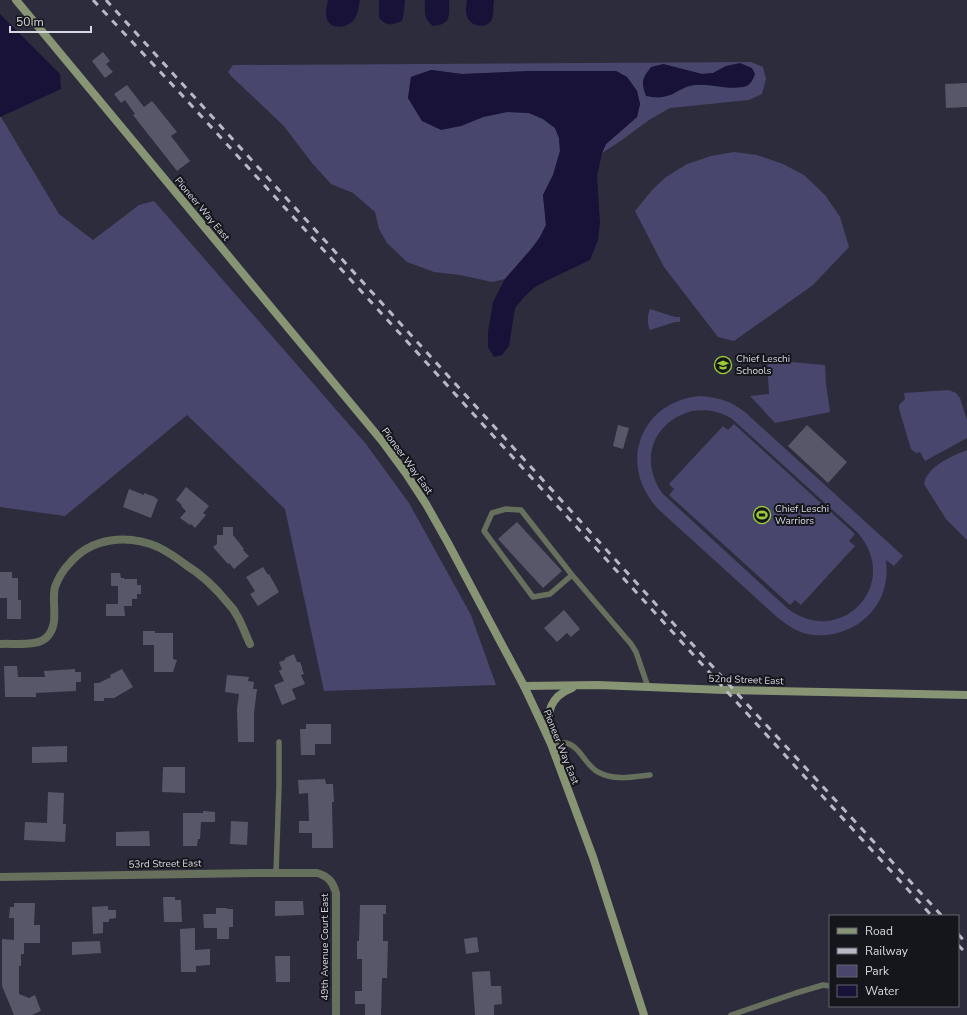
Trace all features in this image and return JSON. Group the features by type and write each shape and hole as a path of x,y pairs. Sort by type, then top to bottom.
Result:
{"main road":[{"name":"Pioneer Way East","path":"16,0 382,441 426,504 524,686 540,720 593,857 644,1015"},
{"name":"52nd Street East","path":"524,686 597,685 825,693 967,696"},
{"path":"550,744 549,719 551,706 559,695 576,686"}],"street":[{"path":"0,644 34,643 46,638 53,627 54,622 55,588 68,564 90,546 103,542 127,539 138,540 157,547 169,553 199,574 221,595 236,614 250,644"},
{"name":"53rd Street East","path":"0,877 317,873 324,875 329,880"},
{"name":"49th Avenue Court East","path":"329,880 336,893 336,1015"}],"lane":[{"path":"572,575 550,594 533,598 484,531 492,513 506,509 521,510 572,575 631,644 636,652 648,687"},
{"path":"276,873 279,742"},
{"path":"550,744 567,743 574,746 588,765 598,772 612,777 625,778 650,775"},
{"path":"731,1015 796,993 823,985 829,986"}],"green space":[{"path":"751,62 763,67 766,79 762,94 749,100 670,108 649,120 602,153 606,144 637,117 640,104 637,91 627,77 616,71 530,71 462,74 431,70 411,77 408,98 422,121 461,126 483,117 507,112 529,113 543,119 555,128 559,138 560,151 553,175 543,195 546,225 532,248 505,279 492,282 460,275 434,272 407,262 387,243 379,229 375,212 353,193 331,184 312,163 283,125 232,77 228,72 233,65","holes":["663,64 702,74 713,73 726,66 725,87 697,85 685,88 671,95"]},
{"path":"0,117 59,214 93,240 139,205 154,201 366,444 409,503 471,615 496,685 324,691 285,509 187,415 65,516 0,507"},
{"path":"734,152 757,155 783,164 804,175 825,195 840,217 849,247 813,285 734,341 718,337 664,267 635,211 653,189 666,177 687,164 711,156"},
{"path":"650,309 675,317 680,317 680,322 675,322 650,330 648,325 648,314"},
{"path":"767,360 825,365 830,412 775,423 750,396 769,394"},
{"path":"949,390 956,393 960,398 967,420 967,438 925,461 920,452 916,453 911,449 899,405 905,399 904,393"},
{"path":"699,396 719,399 730,403 746,413 903,556 894,566 886,560 886,578 881,597 875,608 866,617 845,631 833,634 807,634 795,629 778,618 658,509 646,492 639,474 637,455 641,438 649,423 662,410 679,401","holes":["697,410 708,410 731,418 857,532 869,552 873,571 869,590 860,605 845,616 827,621 807,619 787,608 662,493 655,480 652,467 651,455 654,443 659,433 668,424 679,416"]},
{"name":"Chief Leschi Warriors","path":"734,424 855,534 849,541 855,546 801,605 795,600 790,605 669,495 674,489 669,484 723,426 728,430"},
{"path":"967,450 967,540 946,519 924,484 930,472 941,462"}],"water":[{"path":"328,0 360,0 358,12 355,18 349,24 340,27 336,27 329,23 326,17"},
{"path":"379,0 405,0 402,21 387,24 382,21 379,18"},
{"path":"425,0 449,0 449,15 444,23 433,26 430,23 425,14"},
{"path":"467,0 494,0 493,17 490,22 484,26 480,26 470,22 466,15"},
{"path":"0,14 60,74 61,89 0,117"},
{"path":"740,63 752,68 755,74 748,85 737,88 693,85 664,97 655,97 646,96 643,87 643,80 651,67 663,64 702,74 713,73 726,66"},
{"path":"431,70 462,74 530,71 616,71 627,77 637,91 640,104 637,117 606,144 602,153 597,176 600,223 598,240 590,260 535,287 525,296 515,308 509,346 502,355 494,357 488,347 488,332 493,302 505,279 532,248 546,225 543,195 553,175 560,151 559,138 555,128 543,119 529,113 507,112 483,117 461,126 441,130 422,121 408,98 411,77"}],"building":[{"path":"103,52 110,61 106,64 113,72 105,78 92,61"},
{"path":"967,83 967,107 946,108 945,84"},
{"path":"127,85 144,107 152,101 177,132 171,136 190,161 177,171 133,115 135,114 125,100 121,103 114,94"},
{"path":"618,425 629,428 623,449 613,446"},
{"path":"807,425 847,462 828,483 788,446"},
{"path":"186,487 209,506 203,513 206,515 195,528 180,518 186,511 176,500"},
{"path":"129,489 158,499 151,518 123,507"},
{"path":"517,522 562,571 543,588 498,539"},
{"path":"223,527 233,527 233,535 249,556 234,569 213,547 217,544 217,535 223,535"},
{"path":"263,567 268,575 269,574 279,592 258,606 250,594 255,591 246,577"},
{"path":"0,572 12,572 12,578 18,578 18,600 21,600 21,619 7,619 7,598 0,598"},
{"path":"111,573 120,573 121,578 124,579 137,579 137,585 141,585 141,594 137,594 137,599 132,599 132,606 124,606 125,616 106,616 106,604 118,604 118,586 111,586"},
{"path":"564,610 580,629 571,637 567,633 557,642 544,628"},
{"path":"143,631 173,633 173,659 177,660 173,672 154,672 154,645 143,645"},
{"path":"294,654 297,662 300,662 302,667 304,674 301,675 305,684 292,689 296,699 282,705 274,685 284,681 279,671 282,669 279,662"},
{"path":"4,666 17,666 18,677 45,677 44,671 75,669 75,672 81,672 81,682 76,682 76,691 36,693 36,697 5,697"},
{"path":"122,669 133,687 114,698 104,698 104,701 94,701 94,683 99,683 111,677 110,675"},
{"path":"227,675 249,677 248,681 254,682 253,689 257,689 254,713 254,742 238,742 237,709 239,694 225,692"},
{"path":"306,724 331,724 331,744 315,744 315,755 301,755 300,729 306,729"},
{"path":"67,746 67,762 32,763 32,747"},
{"path":"163,767 185,767 185,793 162,792"},
{"path":"325,779 326,784 333,784 333,848 312,848 312,833 299,833 299,821 309,821 308,793 299,794 298,780"},
{"path":"48,792 64,793 63,824 66,824 65,842 24,840 25,822 47,823"},
{"path":"203,811 215,812 215,822 201,822 200,839 198,839 197,846 183,846 183,813 203,813"},
{"path":"231,821 248,822 247,845 230,844"},
{"path":"149,831 150,846 116,846 116,832"},
{"path":"163,897 175,897 175,900 181,900 182,922 164,922"},
{"path":"275,901 303,901 304,915 275,916"},
{"path":"14,903 35,903 34,925 40,925 40,943 24,943 24,954 21,954 21,966 19,966 19,994 29,998 35,995 41,1011 32,1015 14,1015 2,986 2,939 14,940 14,918 9,918 10,907 14,907"},
{"path":"360,905 386,905 386,914 383,914 383,941 388,941 387,978 382,978 381,1015 365,1015 365,1004 355,1004 355,991 362,991 362,959 357,959"},
{"path":"108,906 108,910 116,910 116,918 109,919 109,922 103,922 103,933 93,934 92,907"},
{"path":"216,908 233,909 233,927 229,927 229,939 217,939 217,928 204,928 203,914 216,914"},
{"path":"195,928 195,950 210,949 210,965 196,966 196,972 181,972 180,929"},
{"path":"477,937 479,952 466,954 464,939"},
{"path":"100,941 101,953 72,955 72,942"},
{"path":"275,956 290,956 290,982 276,982"},
{"path":"490,971 491,986 501,986 502,1004 494,1005 494,1015 475,1015 472,972"}],"railway":[{"path":"93,0 181,94 931,915"},
{"path":"106,0 734,690 941,915"},
{"path":"959,935 967,944"},
{"path":"959,946 967,954"}],"place":[{"name":"Chief Leschi Schools","path":"723,365"},
{"name":"Chief Leschi Warriors","path":"762,515"}]}
